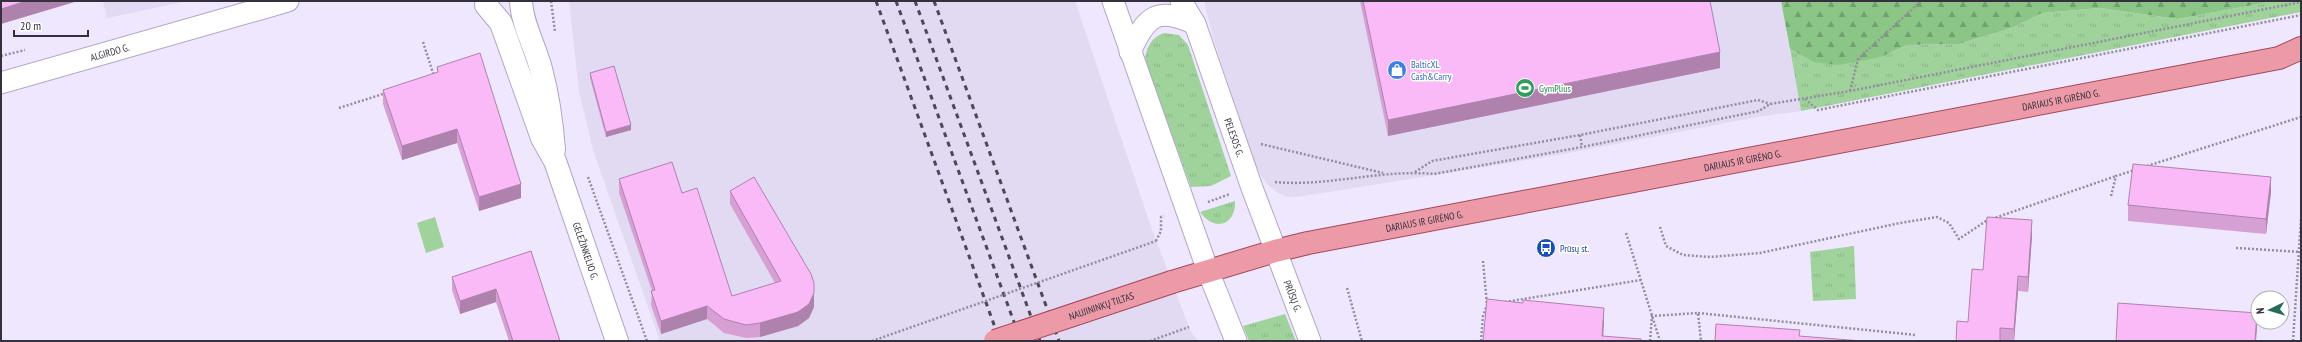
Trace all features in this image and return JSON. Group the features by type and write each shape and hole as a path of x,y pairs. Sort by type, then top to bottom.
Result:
{"main road":[{"name":"GELEŽINKELIO G.","path":"521,1 524,20 541,68 551,120 555,161"},
{"name":"GELEŽINKELIO G.","path":"489,2 501,23 542,138 555,161 617,341"},
{"name":"DARIAUS IR GIRĖNO G.","path":"1208,271 1275,250 2278,58 2301,48"},
{"name":"DARIAUS IR GIRĖNO G.","path":"2278,58 2301,59"},
{"name":"NAUJININKŲ TILTAS","path":"995,341 1208,271"}],"street":[{"name":"ALGIRDO G.","path":"1,83 288,1"},
{"path":"1112,1 1208,271 1236,341"},
{"name":"PELESOS G.","path":"1181,1 1195,24 1275,250"},
{"path":"1130,52 1138,33 1151,19 1162,14 1178,16 1195,24"},
{"name":"PRŪSŲ G.","path":"1275,250 1310,341"}],"path":[{"path":"552,1 555,33"},
{"path":"1850,91 1858,59 1922,1"},
{"path":"872,341 1156,241 1161,231 1162,217 1270,182 1300,184 1385,174 1415,172 1434,174 1582,147 1759,111 1770,104 1850,91 2301,2"},
{"path":"1804,98 1818,110 2301,15"},
{"path":"423,42 435,78"},
{"path":"427,80 442,76"},
{"path":"339,108 390,92"},
{"path":"1415,172 1432,161 1580,135 1758,100 1770,104"},
{"path":"2145,167 2301,117"},
{"path":"1580,135 1582,147"},
{"path":"1259,143 1385,174"},
{"path":"1660,227 1666,246 1682,255 1710,257 1760,253 1900,223 1937,218 1949,223 1959,239 1986,220 2138,169"},
{"path":"587,176 647,341"},
{"path":"2111,196 2116,176"},
{"path":"2293,341 2301,219"},
{"path":"1626,233 1660,341"},
{"path":"2236,248 2300,252"},
{"path":"1481,341 1483,316 1487,305 1482,261"},
{"path":"1502,302 1641,280"},
{"path":"1347,288 1362,341"},
{"path":"1487,305 1494,304"},
{"path":"1652,316 1698,313 1916,335"},
{"path":"1698,313 1701,341"},
{"path":"1650,341 1652,316"},
{"path":"1150,341 1189,328"}],"shaded area":[{"path":"103,1 188,1 107,18"},
{"path":"569,1 1075,1 1150,224 1190,330 1198,341 660,341 593,150 579,91"},
{"path":"1204,1 1781,1 1801,111 1757,117 1558,155 1297,197 1288,197 1278,193 1267,184 1255,166 1213,37"}],"green space":[{"path":"1781,1 2275,1 2177,19 2100,8 2042,13 2014,27 1959,44 1907,45 1881,57 1839,65 1813,62 1790,49"},
{"path":"2275,1 2301,1 2301,12 1801,111 1790,49 1813,62 1881,57 1907,45 1959,44 2014,27 2042,13 2100,8 2177,19"},
{"path":"1164,33 1179,35 1188,45 1231,176 1211,186 1191,187 1145,62 1146,53 1150,44 1156,37"},
{"path":"1235,201 1232,216 1228,221 1223,223 1217,224 1212,222 1200,212"},
{"path":"435,217 444,247 426,253 417,223"},
{"path":"1854,246 1856,299 1813,301 1810,252"},
{"path":"1285,314 1296,341 1249,341 1243,326"}],"building":[{"path":"1,1 26,1 1,9"},
{"path":"1363,1 1710,1 1720,52 1388,120"},
{"path":"480,53 521,184 479,197 457,129 402,146 383,90 438,72 437,67"},
{"path":"614,66 631,125 606,132 590,73"},
{"path":"672,162 682,193 697,188 732,296 781,281 730,191 754,177 811,274 814,283 814,293 809,304 798,312 760,323 746,325 724,319 707,306 661,321 651,291 655,290 619,179"},
{"path":"2133,164 2271,177 2266,219 2128,205"},
{"path":"1987,217 2032,220 2028,277 2018,276 2014,329 2000,328 2000,341 1956,341 1957,321 1968,322 1972,269 1983,270"},
{"path":"531,251 560,341 513,341 496,289 460,301 452,277"},
{"path":"1487,299 1523,303 1523,300 1604,308 1602,336 1641,339 1641,341 1483,341"},
{"path":"2118,303 2250,312 2250,330 2256,330 2255,341 2116,341"},
{"path":"1716,324 1800,330 1799,336 1862,341 1715,341"}],"railway":[{"path":"876,1 1000,341"},
{"path":"896,1 1021,341"},
{"path":"915,1 1040,341"},
{"path":"934,1 1059,341"}],"place":[{"name":"BalticXL Cash&Carry","path":"1397,70"},
{"name":"GymPlius","path":"1525,88"},
{"name":"Prūsų st.","path":"1546,248"}]}
